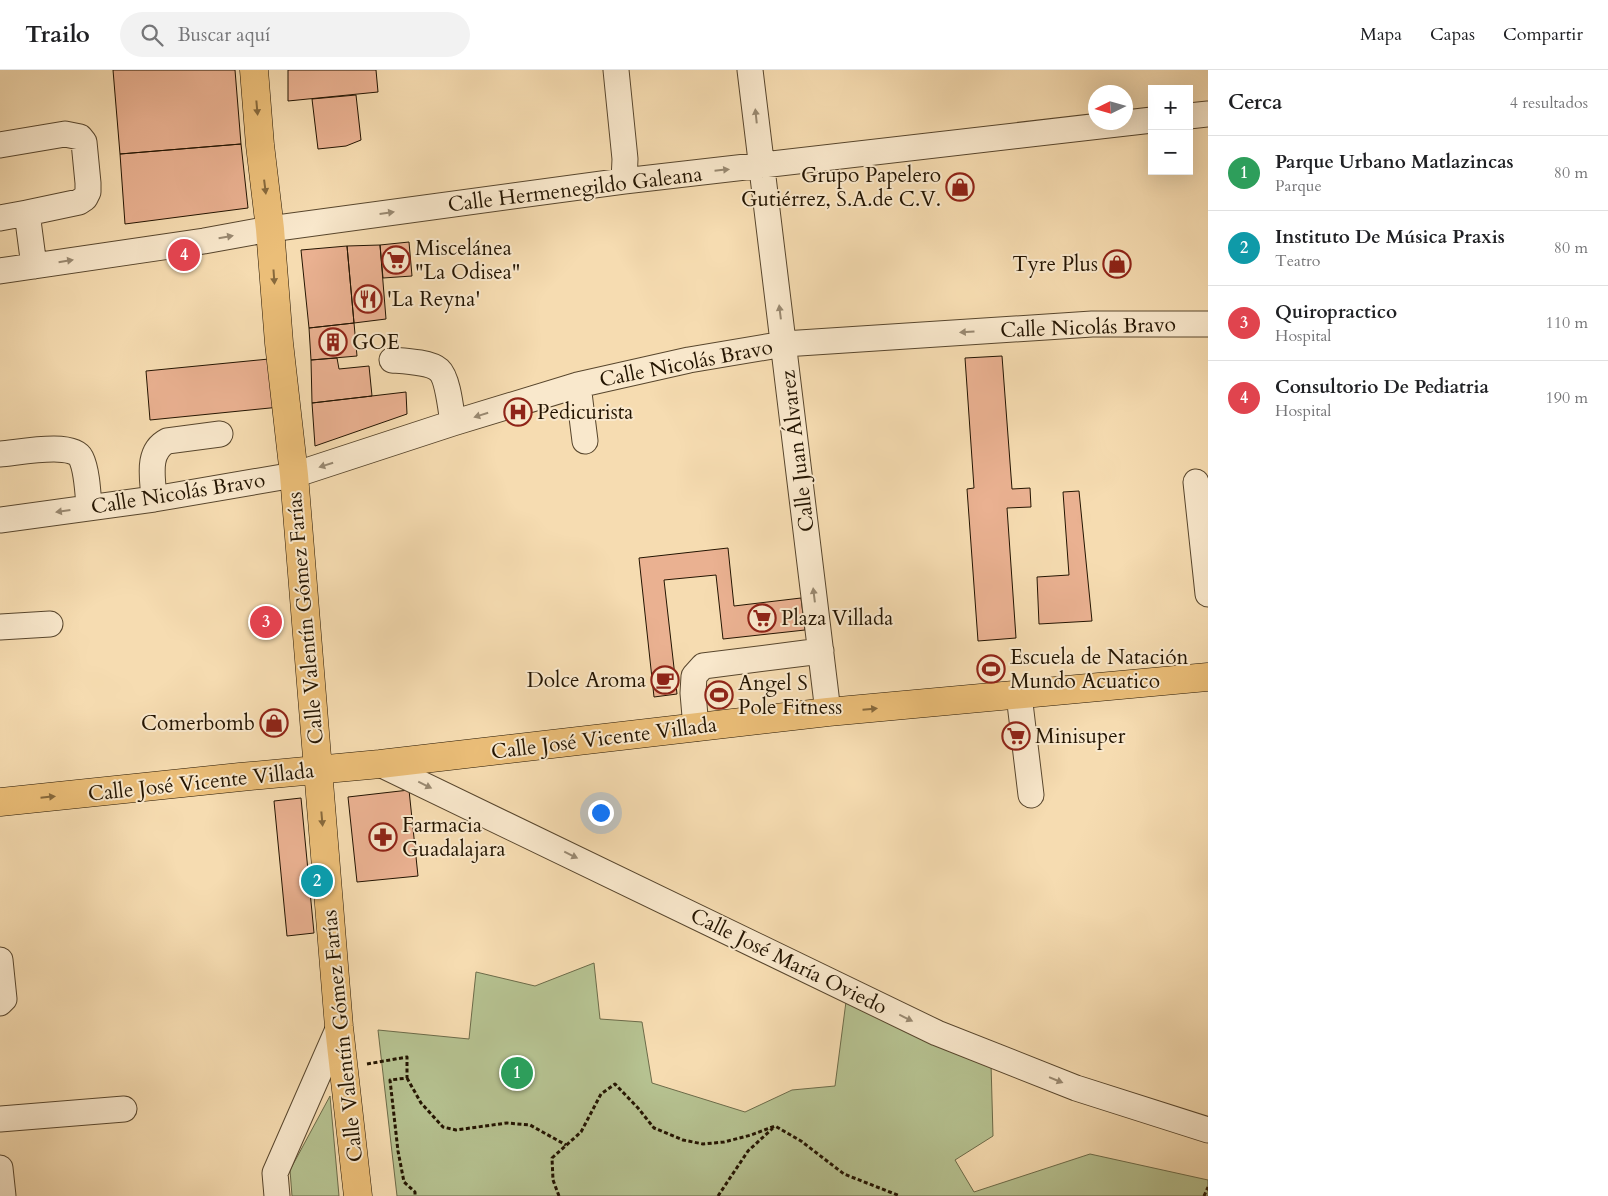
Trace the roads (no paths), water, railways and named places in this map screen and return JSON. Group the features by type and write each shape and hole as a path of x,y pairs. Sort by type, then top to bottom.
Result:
{"main road":[{"name":"Calle Valentín Gómez Farías","path":"254,70 279,343 294,475 339,1027 358,1196"},
{"name":"Calle José Vicente Villada","path":"0,802 380,764 828,712 1208,677"}],"street":[{"path":"616,70 625,159 624,181"},
{"name":"Calle Juan Álvarez","path":"750,70 828,712"},
{"path":"1193,116 1208,114"},
{"name":"Calle Hermenegildo Galeana","path":"0,271 204,241 270,229 624,181 1148,120"},
{"path":"0,145 66,134 80,137 84,142 88,183 88,192 80,202 0,218"},
{"path":"27,213 34,266"},
{"name":"Calle Nicolás Bravo","path":"0,520 154,499 294,475 578,385 689,360 784,344 1092,324 1208,324"},
{"path":"392,360 431,366 439,370 444,377 454,423"},
{"path":"578,385 585,440"},
{"path":"154,499 152,459 161,444 167,441 220,434"},
{"path":"0,454 60,448 74,451 81,457 86,478 89,507"},
{"path":"1196,482 1208,594"},
{"path":"0,627 50,624"},
{"path":"696,728 693,693 694,676 703,666 821,650"},
{"path":"1019,695 1031,795"},
{"name":"Calle José María Oviedo","path":"380,764 937,1033 1076,1088 1208,1130"},
{"path":"0,960 4,999 0,1003"},
{"path":"277,1196 275,1173 339,1027"},
{"path":"0,1119 124,1109"},
{"path":"0,1168 3,1196"}],"place":[{"name":"Grupo Papelero Gutiérrez, S.A.de C.V.","path":"960,187"},
{"name":"Consultorio De Pediatria","path":"184,255"},
{"name":"Miscelánea \"La Odisea\"","path":"396,260"},
{"name":"Tyre Plus","path":"1117,264"},
{"name":"'La Reyna'","path":"368,299"},
{"name":"GOE","path":"333,342"},
{"name":"Pedicurista","path":"518,412"},
{"name":"Plaza Villada","path":"762,618"},
{"name":"Quiropractico","path":"266,622"},
{"name":"Escuela de Natación Mundo Acuatico","path":"991,669"},
{"name":"Dolce Aroma","path":"665,680"},
{"name":"Angel S Pole Fitness","path":"719,695"},
{"name":"Comerbomb","path":"274,723"},
{"name":"Minisuper","path":"1016,736"},
{"name":"Farmacia Guadalajara","path":"383,837"},
{"name":"Instituto De Música Praxis","path":"317,881"},
{"name":"Parque Urbano Matlazincas","path":"517,1073"}]}
